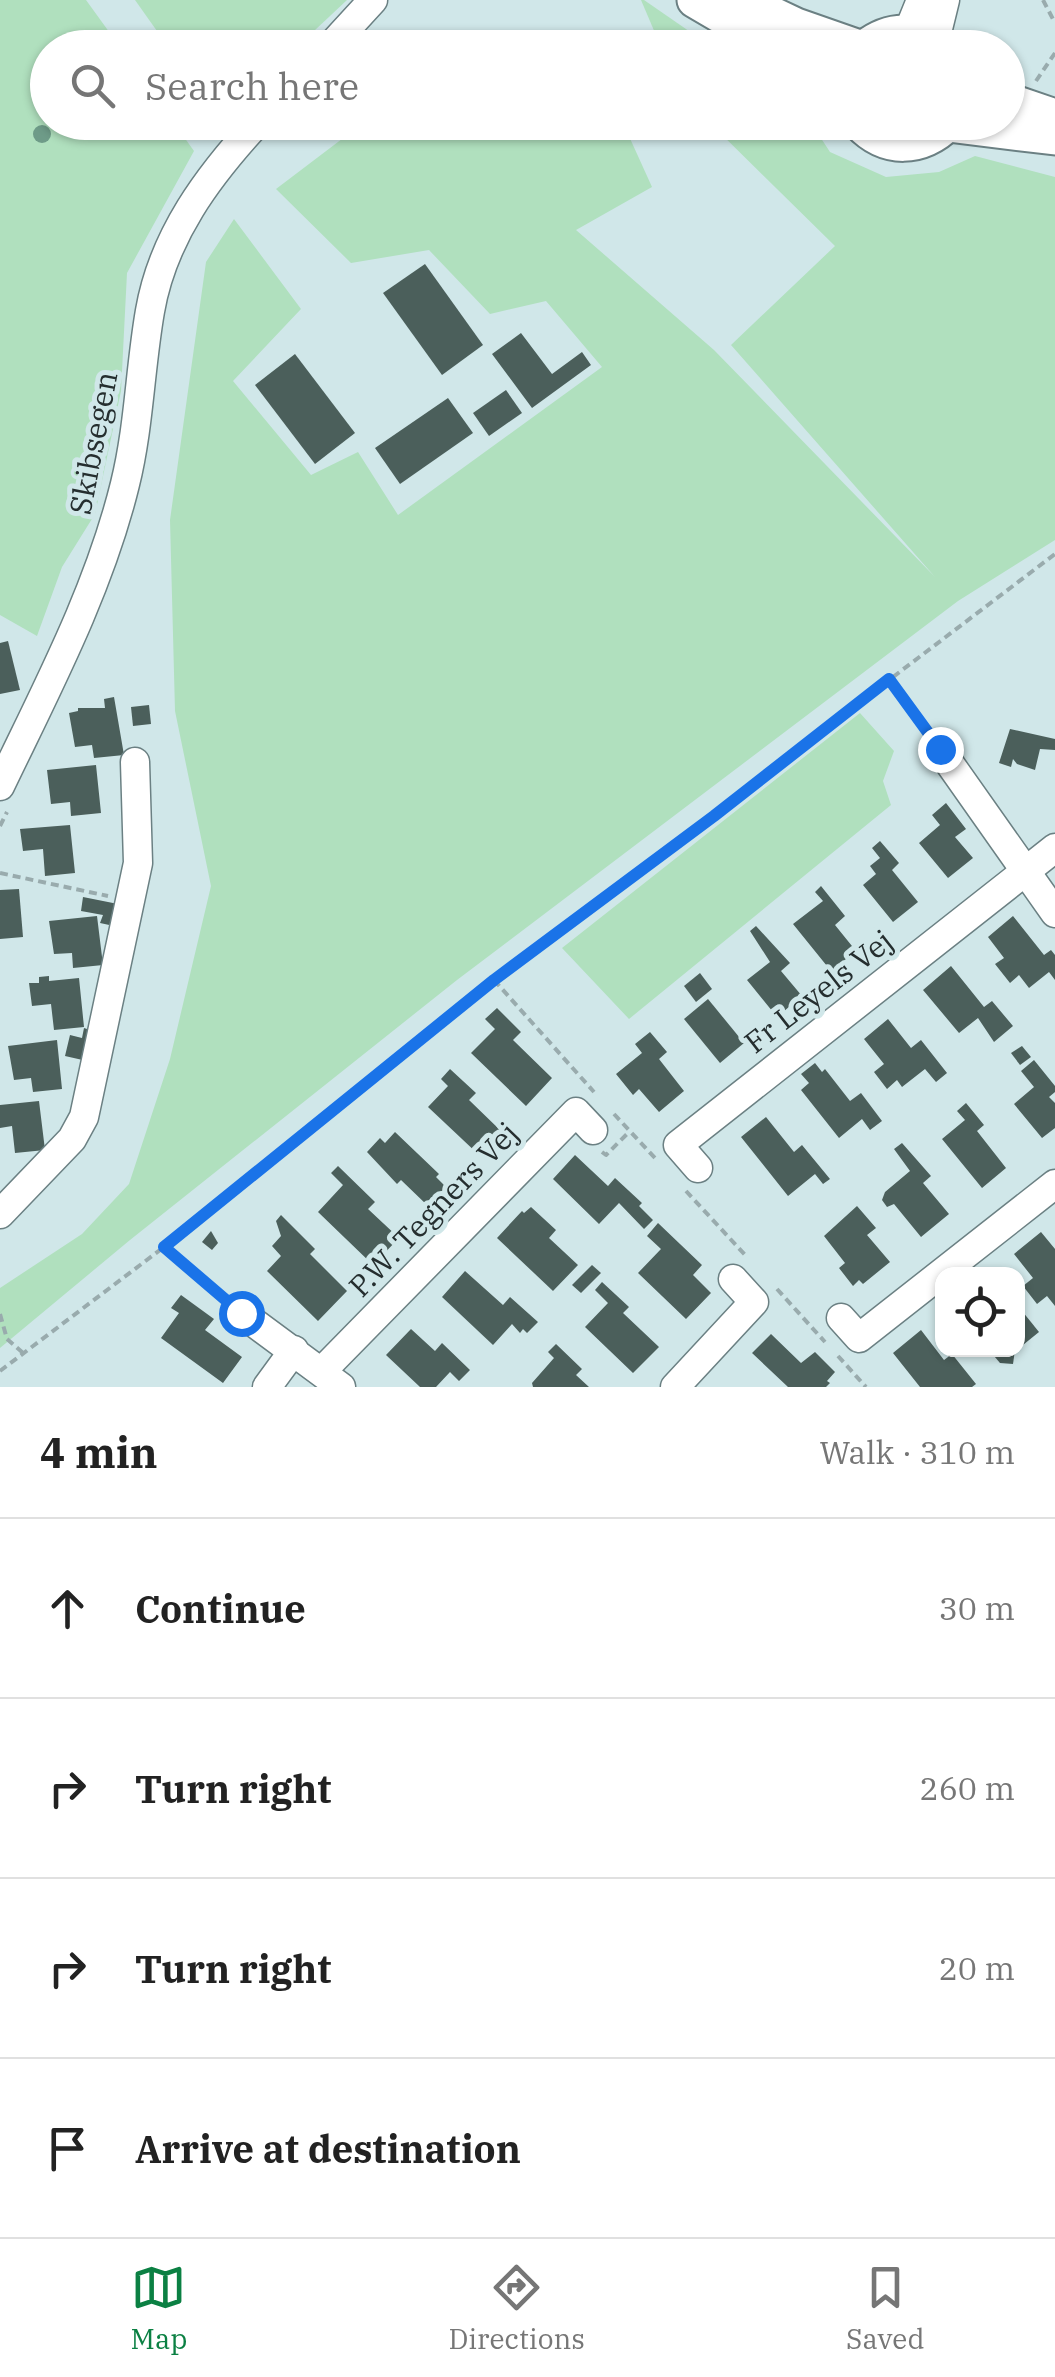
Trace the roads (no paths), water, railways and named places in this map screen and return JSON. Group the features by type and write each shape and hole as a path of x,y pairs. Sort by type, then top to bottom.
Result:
{"street":[{"path":"346,30 374,0"},
{"path":"695,0 746,30"},
{"path":"741,0 808,30"},
{"path":"927,30 945,0"},
{"path":"1025,101 1055,117"},
{"path":"1025,133 1055,137"},
{"name":"Skibsegen","path":"0,786 62,658 99,570 126,482 151,306 171,242 196,196 242,140"},
{"path":"882,140 901,145 926,140"},
{"path":"0,1214 72,1139 84,1117 138,864 135,762"},
{"path":"950,764 1055,912"},
{"name":"Fr Leyels Vej","path":"698,1168 678,1144 1055,848"},
{"name":"P.W. Tegners Vej","path":"241,1313 331,1379 576,1112 593,1130"},
{"path":"841,1318 859,1338 1055,1184"},
{"path":"675,1387 754,1302 732,1279"},
{"path":"267,1387 294,1350"}]}
